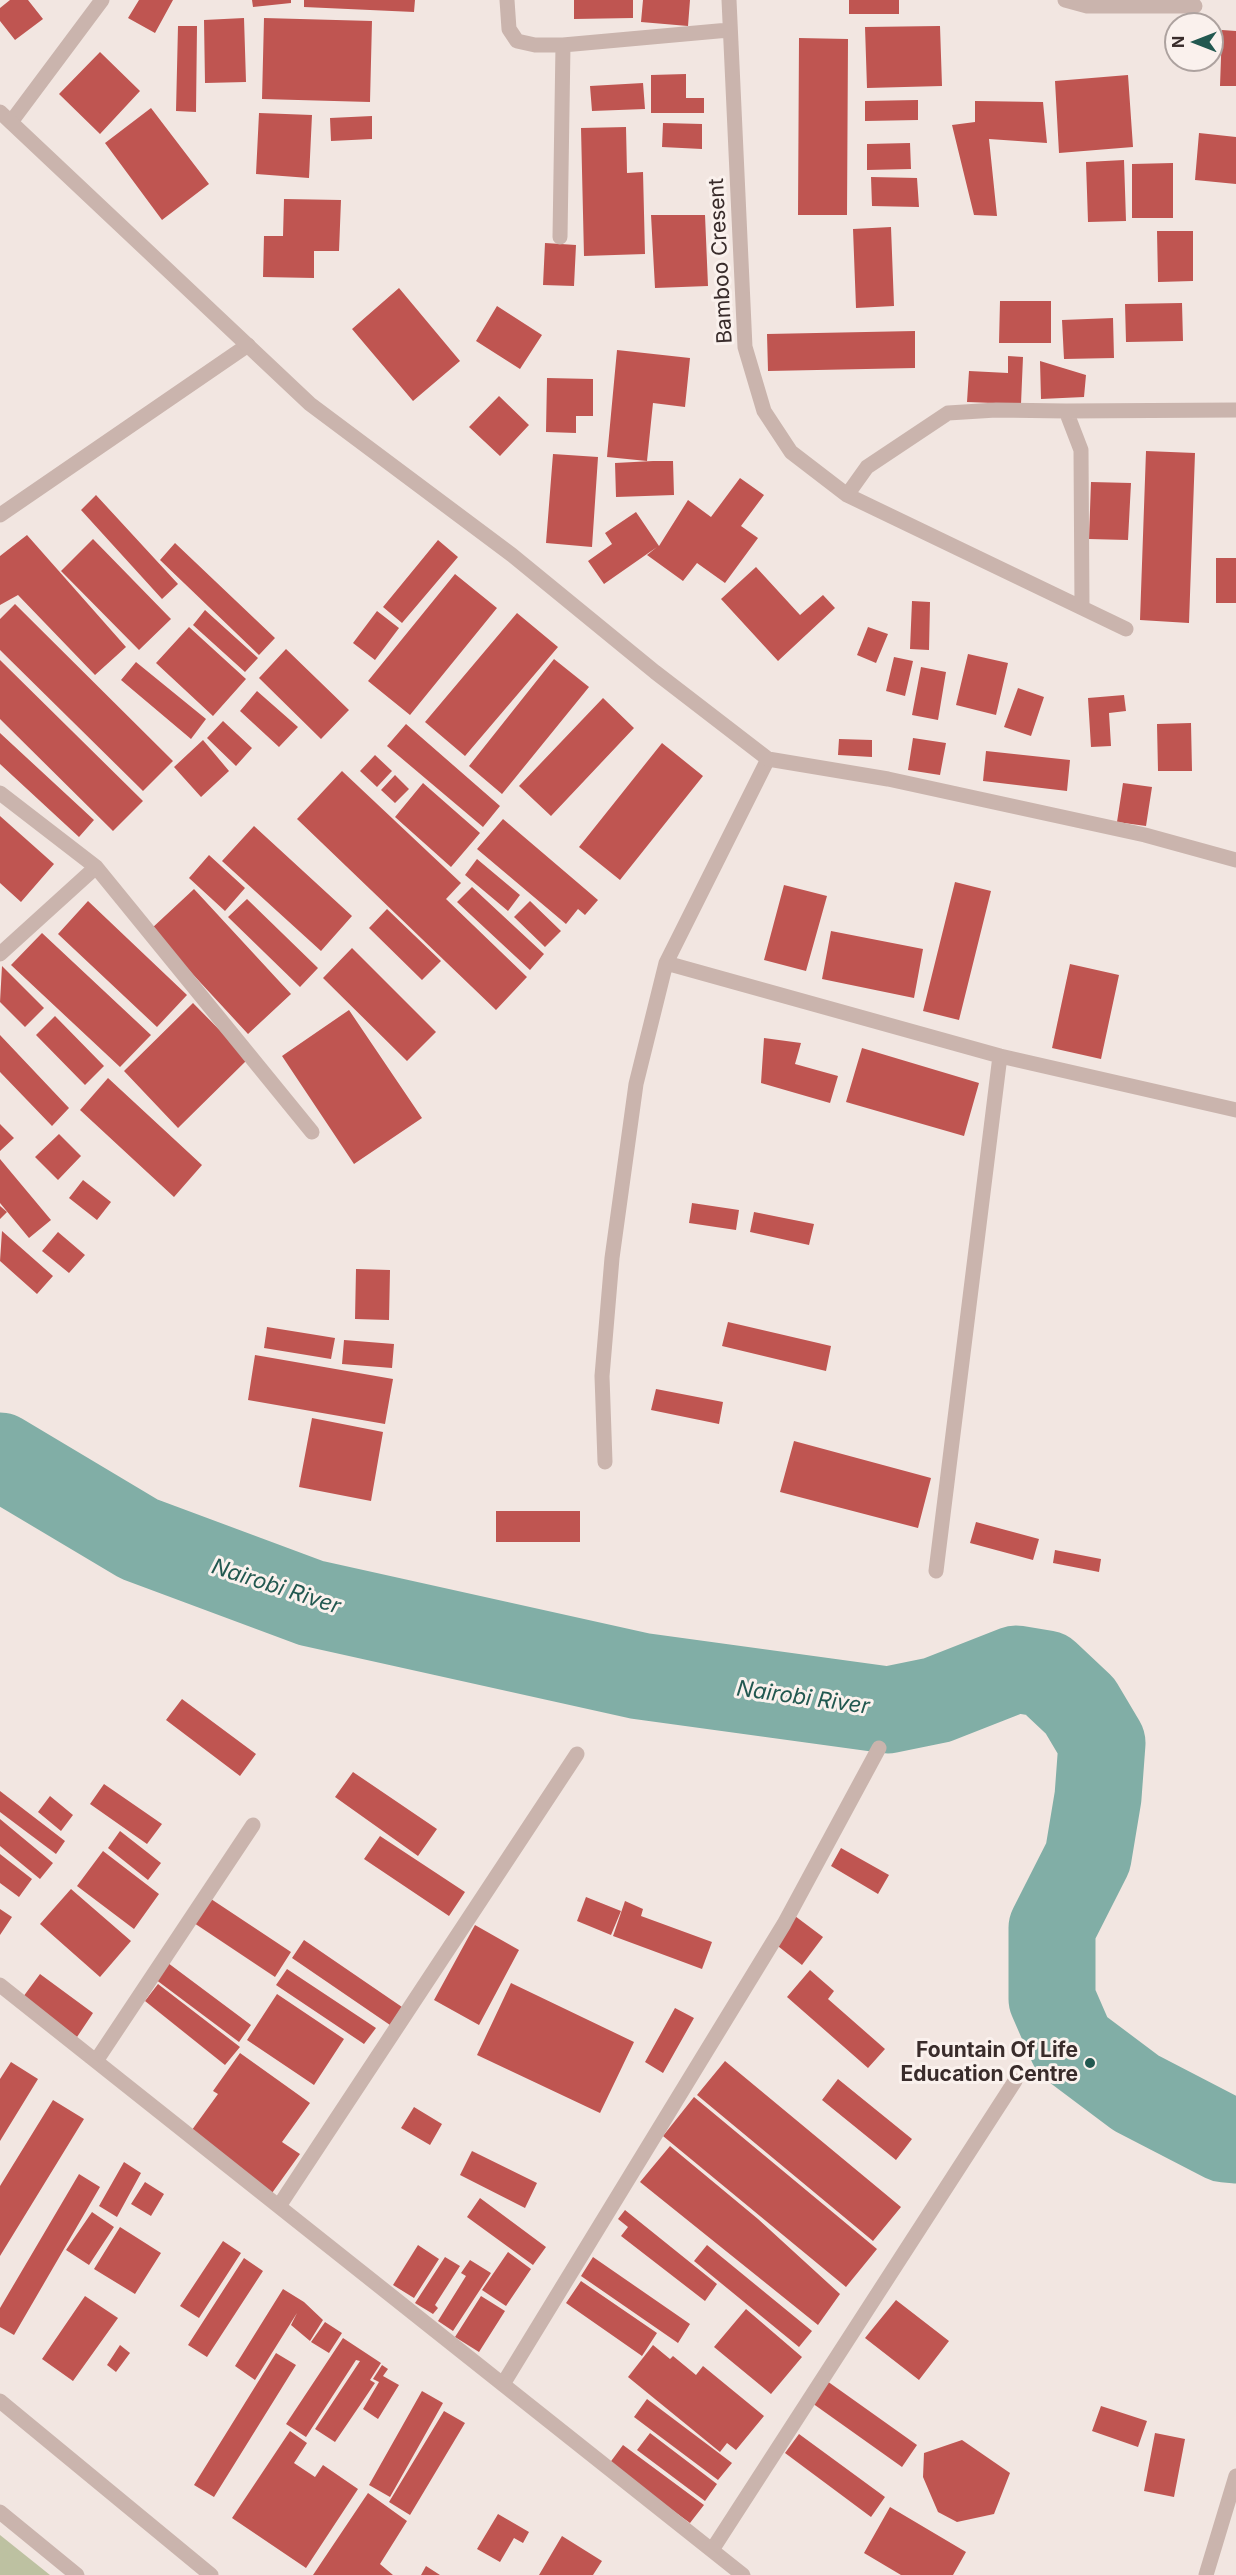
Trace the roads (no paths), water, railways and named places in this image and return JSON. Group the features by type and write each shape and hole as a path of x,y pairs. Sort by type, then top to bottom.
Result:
{"street":[{"path":"102,0 6,117 310,404 512,555 655,672 768,759 888,779 1145,836 1236,860"},
{"path":"507,0 509,29 517,41 535,45 563,45 729,30"},
{"name":"Bamboo Cresent","path":"729,0 745,347 764,411 790,452 847,495 1126,629"},
{"path":"1065,0 1087,3 1195,6"},
{"path":"560,237 563,45"},
{"path":"0,515 248,345"},
{"path":"847,495 867,467 948,413 996,410 1236,410"},
{"path":"1066,411 1081,450 1082,608"},
{"path":"605,1462 602,1376 612,1258 636,1084 666,963 768,759"},
{"path":"0,793 96,867 312,1132"},
{"path":"0,954 96,867"},
{"path":"666,963 1000,1056 1236,1110"},
{"path":"936,1571 1000,1056"},
{"path":"503,2384 784,1924 879,1748"},
{"path":"279,2206 577,1754"},
{"path":"96,2061 253,1824"},
{"path":"0,1985 743,2575"},
{"path":"712,2550 1015,2080"},
{"path":"0,2401 211,2575"},
{"path":"1206,2575 1236,2476"},
{"path":"0,2512 77,2575"}],"waterway":[{"name":"Nairobi River","path":"0,1456 139,1539 311,1603 640,1676 888,1710 937,1700 1016,1669 1046,1674 1080,1706 1102,1743 1098,1797 1088,1857 1052,1928 1052,1999 1072,2045 1136,2093 1225,2139 1236,2140"}],"place":[{"name":"Fountain Of Life Education Centre","path":"1090,2063"}]}
